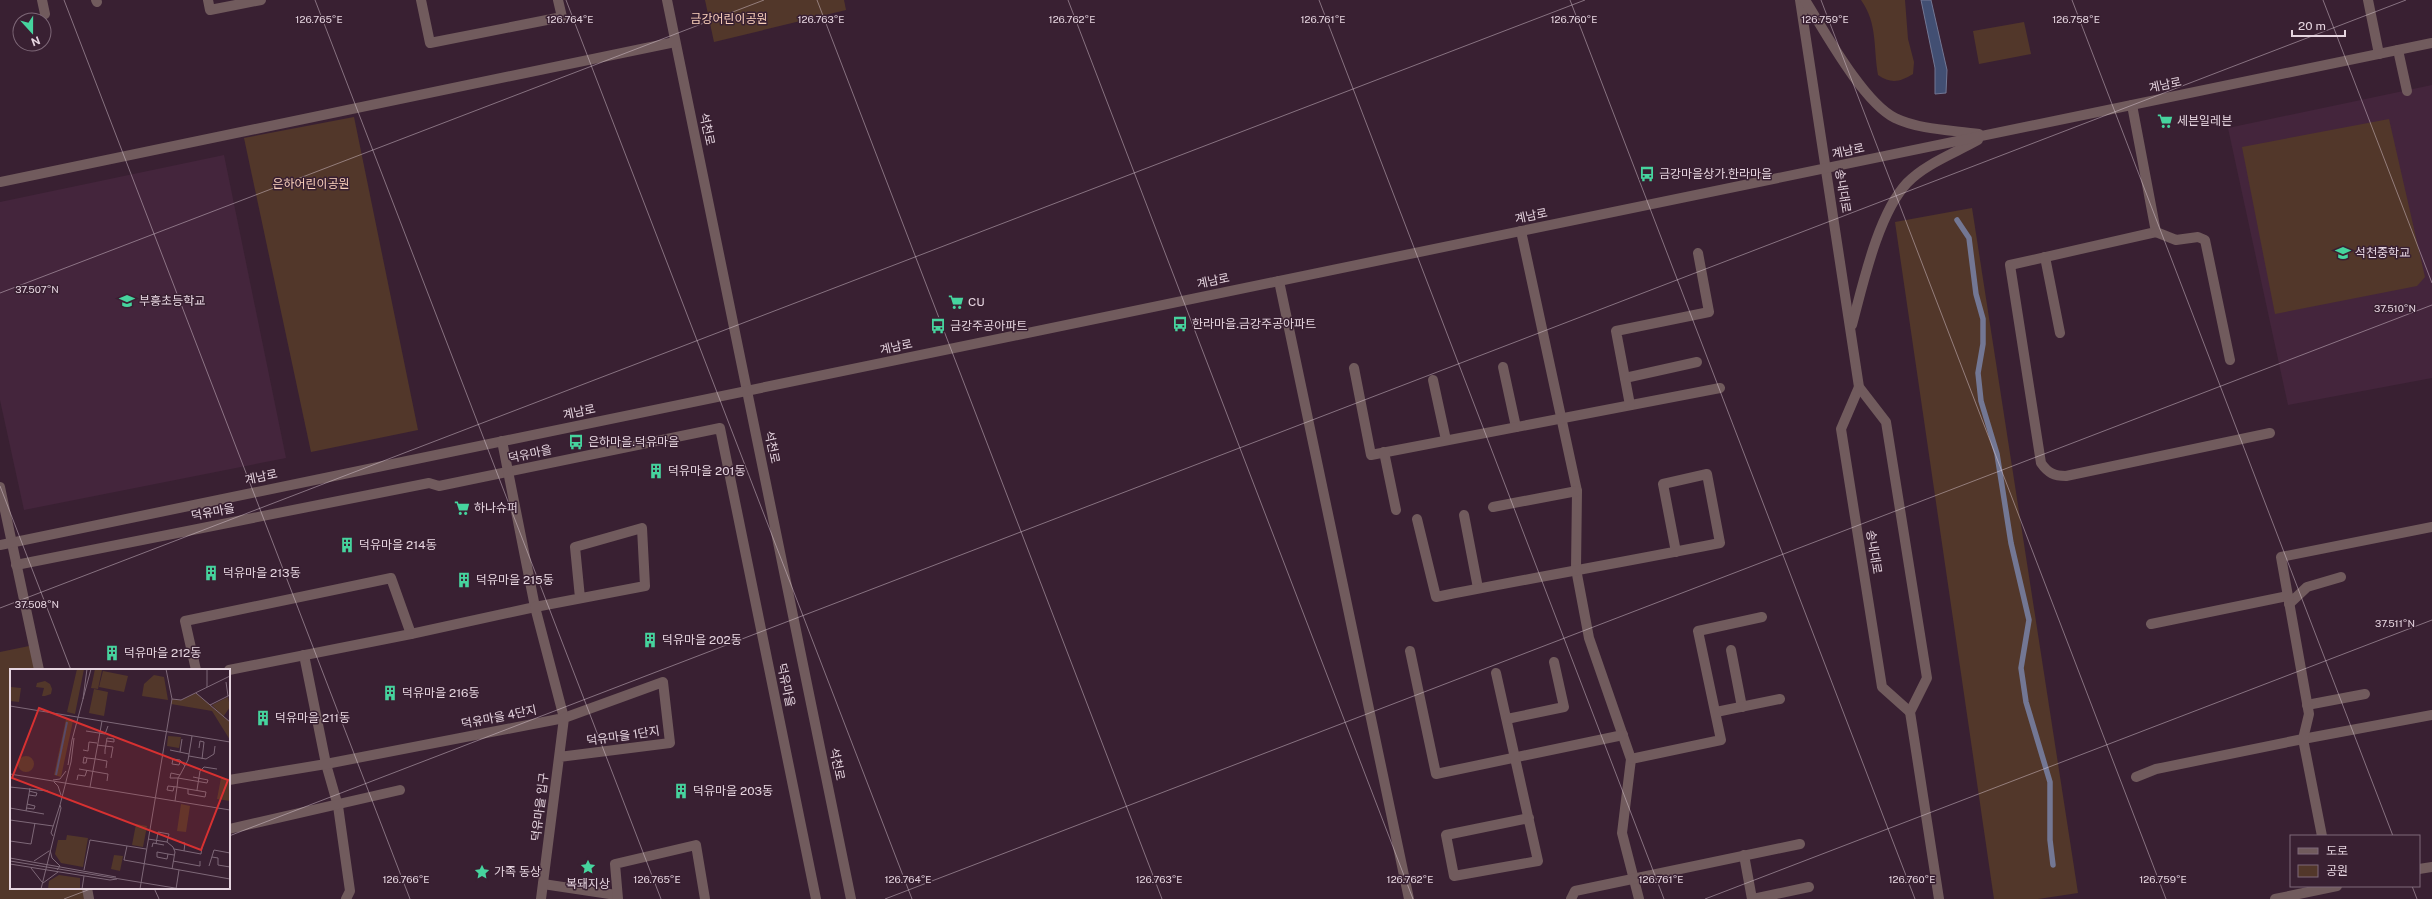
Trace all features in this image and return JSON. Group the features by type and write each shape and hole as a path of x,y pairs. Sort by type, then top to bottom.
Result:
{"street":[{"path":"42,0 45,12"},
{"path":"208,0 210,10 261,0"},
{"path":"421,0 430,43 562,17 558,0"},
{"name":"석천로","path":"667,0 851,899"},
{"name":"송내대로","path":"1800,0 1859,387 1886,422 1926,678 1910,712 1882,687 1841,429 1859,387"},
{"path":"1805,0 1867,96 1882,110 1896,118 1916,125 1987,135"},
{"path":"2368,0 2379,54"},
{"path":"0,182 675,42"},
{"name":"계남로","path":"0,545 2432,43"},
{"path":"2398,50 2407,91"},
{"path":"2132,105 2156,232"},
{"path":"1851,329 1868,266 1885,220 1897,196 1907,183 1924,170 1987,135"},
{"path":"1522,231 1577,491 1576,569 1589,638 1631,759 1622,832 1635,877 1639,899"},
{"path":"2230,360 2205,240 2198,237 2176,240 2156,232 2010,265 2041,463 2046,471 2056,476 2066,476 2270,433"},
{"path":"1630,405 1616,331 1708,312 1698,253"},
{"path":"2045,257 2060,333"},
{"path":"1279,281 1409,899"},
{"path":"1625,378 1698,362"},
{"path":"1503,367 1516,427"},
{"path":"1354,368 1371,455 1720,388"},
{"path":"1433,380 1446,440"},
{"name":"덕유마을","path":"16,565 429,483 439,486 720,428 816,899"},
{"path":"502,441 535,607 564,718"},
{"path":"1384,452 1396,510"},
{"path":"1417,518 1436,597 1576,569 1676,552 1720,543 1707,474 1664,484 1676,552"},
{"path":"0,487 39,669"},
{"path":"1493,507 1577,491"},
{"path":"1464,515 1478,588"},
{"path":"2322,835 2303,739 2309,714 2281,558 2432,527"},
{"path":"230,670 645,586 642,528 574,547 580,598"},
{"path":"2151,624 2288,600 2307,587 2342,577"},
{"path":"196,669 185,620 391,578 411,634"},
{"path":"1631,759 1721,740 1698,631 1762,617"},
{"path":"1731,650 1742,707"},
{"path":"1410,651 1436,774 1623,735"},
{"path":"304,655 326,764 338,806 350,891 346,899"},
{"path":"1507,718 1564,707 1554,662"},
{"path":"1496,673 1516,758 1529,818 1538,861 1454,876 1446,835 1529,818"},
{"name":"덕유마을 1단지","path":"559,757 670,743 663,682 564,718"},
{"path":"2307,705 2365,694"},
{"path":"1716,712 1780,699"},
{"path":"1910,712 1939,899"},
{"path":"2136,776 2156,769 2303,739 2432,715"},
{"name":"덕유마을 입구","path":"541,899 564,718"},
{"name":"덕유마을 4단지","path":"230,780 326,764 564,718"},
{"path":"230,829 338,806 400,790"},
{"path":"1571,899 1576,891 1635,877 1800,844"},
{"path":"543,884 617,897 615,864 696,846 705,899"},
{"path":"1744,855 1753,899 1809,887"},
{"path":"2420,869 2432,867"},
{"path":"2275,899 2288,898 2330,887"},
{"path":"87,889 89,899"}],"shaded area":[{"name":"석천중학교","path":"2432,85 2432,378 2288,405 2228,128"},
{"name":"부흥초등학교","path":"224,155 286,458 24,510 0,400 0,202"}],"green space":[{"name":"금강어린이공원","path":"705,0 844,0 846,10 714,42"},
{"path":"1861,0 1905,0 1908,39 1914,62 1913,74 1896,81 1887,80 1878,75 1873,27"},
{"path":"2024,22 2031,54 1979,64 1973,31"},
{"name":"은하어린이공원","path":"354,117 418,430 311,452 244,138"},
{"path":"2389,119 2425,277 2417,286 2275,314 2242,147"},
{"path":"1972,208 2078,893 2038,899 1994,899 1895,222"},
{"path":"34,645 39,669 10,669 10,889 87,889 89,899 0,899 0,652"}],"water":[{"path":"1921,0 1931,0 1947,70 1946,93 1935,94 1935,68"}],"waterway":[{"path":"1957,220 1969,238 1976,294 1983,319 1983,344 1978,373 1981,401 1997,454 2011,543 2029,620 2021,668 2026,702 2050,782 2050,840 2053,865"}],"place":[{"name":"세븐일레븐","path":"2165,121"},
{"name":"금강마을상가.한라마을","path":"1647,174"},
{"name":"석천중학교","path":"2343,253"},
{"name":"부흥초등학교","path":"127,301"},
{"name":"CU","path":"956,302"},
{"name":"한라마을.금강주공아파트","path":"1180,324"},
{"name":"금강주공아파트","path":"938,326"},
{"name":"은하마을.덕유마을","path":"576,442"},
{"name":"덕유마을 201동","path":"656,471"},
{"name":"하나슈퍼","path":"462,508"},
{"name":"덕유마을 214동","path":"347,545"},
{"name":"덕유마을 213동","path":"211,573"},
{"name":"덕유마을 215동","path":"464,580"},
{"name":"덕유마을 202동","path":"650,640"},
{"name":"덕유마을 212동","path":"112,653"},
{"name":"덕유마을 216동","path":"390,693"},
{"name":"덕유마을 211동","path":"263,718"},
{"name":"덕유마을 203동","path":"681,791"},
{"name":"복돼지상","path":"588,867"},
{"name":"가족 동상","path":"482,872"}]}
